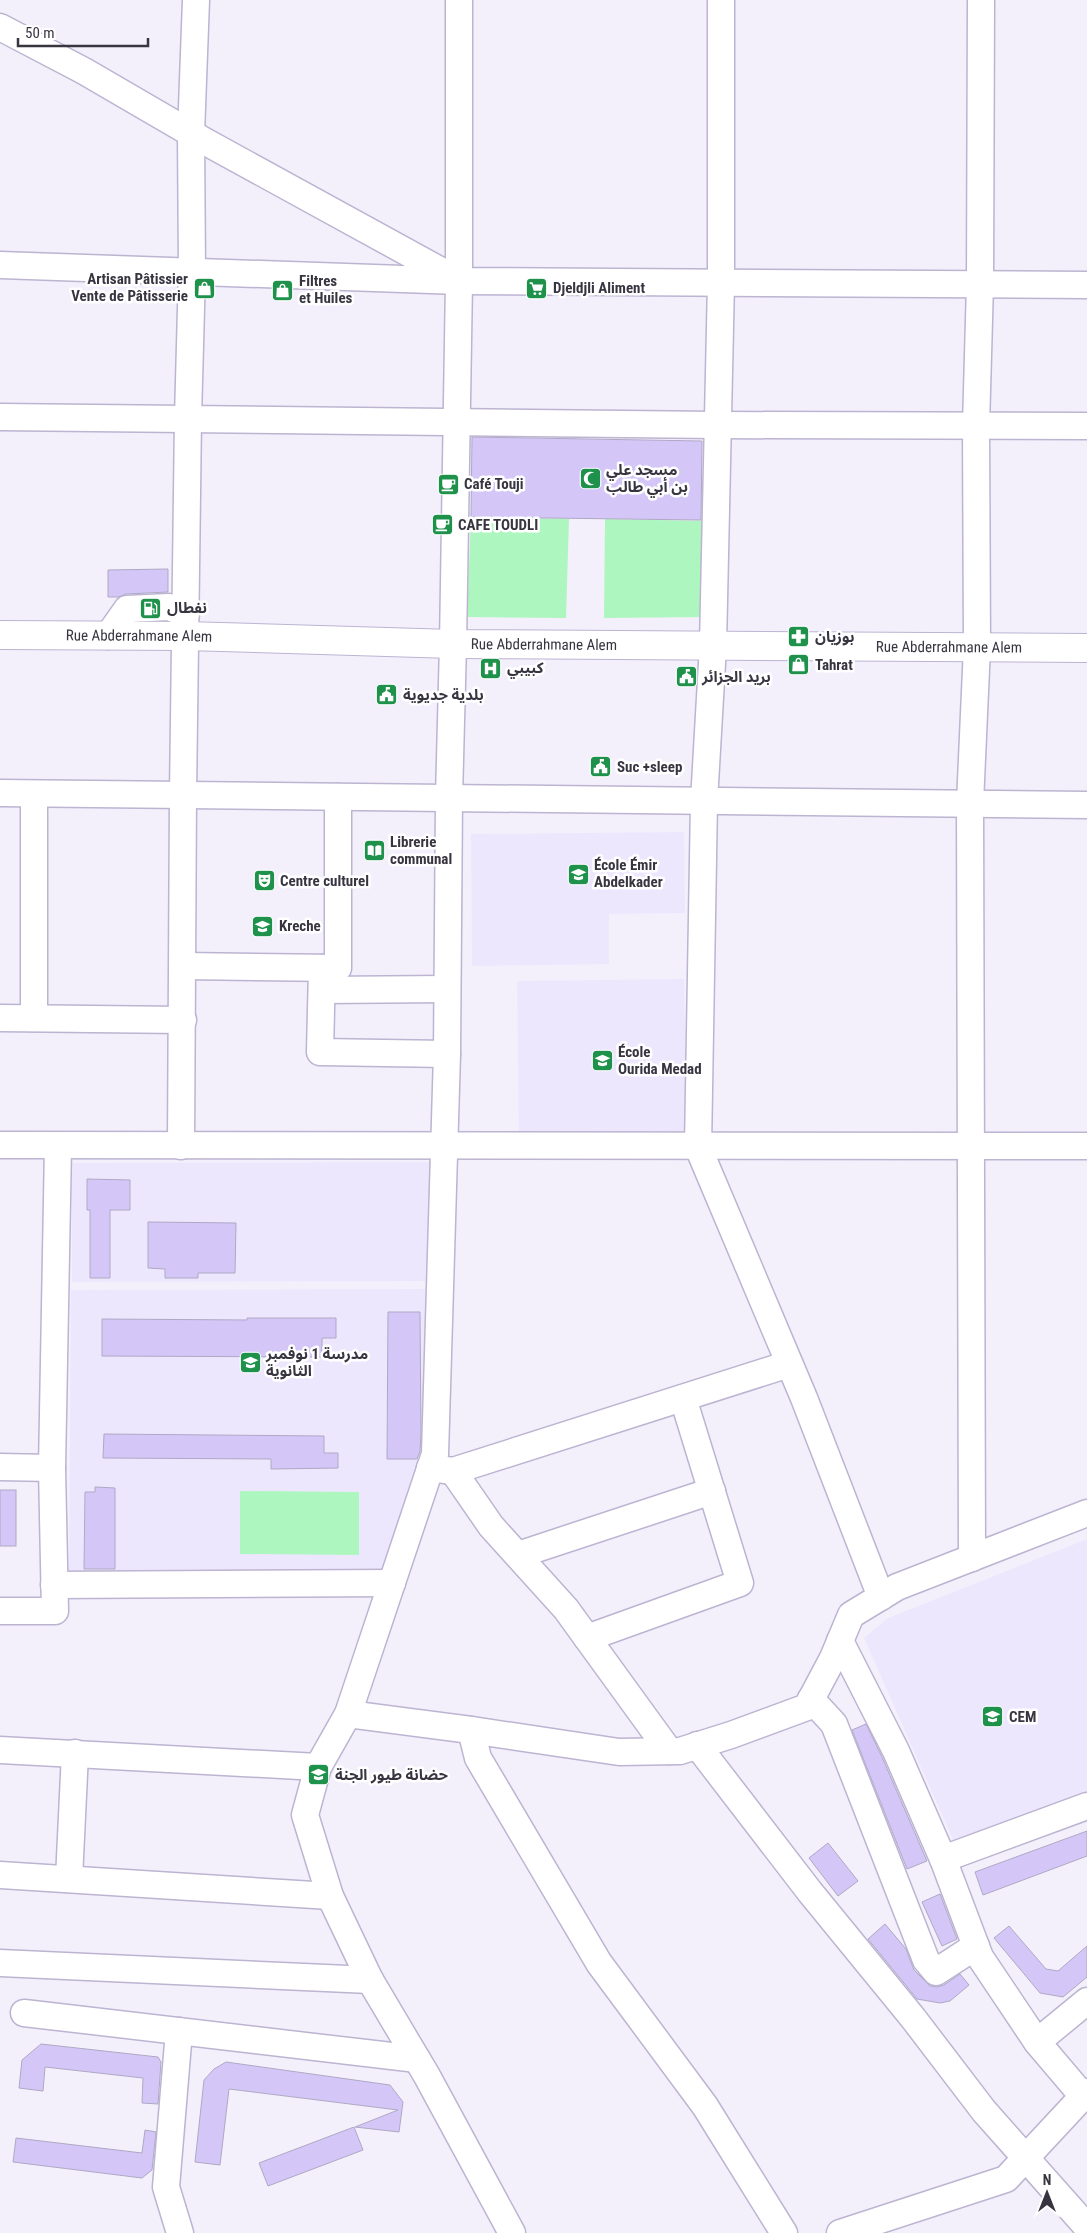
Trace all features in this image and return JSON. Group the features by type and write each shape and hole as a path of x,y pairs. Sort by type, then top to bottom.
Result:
{"main road":[{"name":"Rue Abderrahmane Alem","path":"0,635 108,636 186,625 453,644 1087,648"}],"street":[{"path":"181,1146 183,795 192,272 191,134 196,0"},
{"path":"459,0 459,281 453,644 448,798 447,1054 434,1454 441,1469 566,1609 669,1751"},
{"path":"721,0 721,281 713,646 704,800 698,1147 789,1364 881,1597"},
{"path":"972,1558 970,803 977,647 976,426 980,284 981,0"},
{"path":"0,27 459,281"},
{"path":"0,265 459,281 721,281 1087,285"},
{"path":"0,417 718,425 1087,426"},
{"path":"0,793 1087,804"},
{"path":"34,794 34,1018"},
{"path":"322,979 338,968 338,797"},
{"path":"183,966 447,989"},
{"path":"322,979 320,1052 447,1054"},
{"path":"0,1018 183,1020"},
{"path":"0,1145 444,1147 1087,1146"},
{"path":"0,1611 55,1611 52,1468 58,1146"},
{"path":"441,1469 683,1398 789,1364"},
{"path":"586,1638 740,1583 683,1398"},
{"path":"0,1467 52,1468"},
{"path":"441,1469 392,1583 348,1714 318,1767 304,1815 330,1896 370,1980 417,2059 512,2233"},
{"path":"518,1556 712,1491"},
{"path":"348,1714 618,1752 680,1751 807,1707 851,1615 897,1587 1087,1513"},
{"path":"54,1585 392,1583"},
{"path":"840,1641 896,1751 943,1858 980,1957 1037,2042 1085,2093 1006,2179 840,2233"},
{"path":"811,1699 834,1724 926,1960 936,1972 976,1946"},
{"path":"471,1730 478,1758 599,1963 705,2106 784,2233"},
{"path":"697,1745 810,1892 913,2018 984,2112 1087,2228"},
{"path":"0,1750 318,1767"},
{"path":"69,1879 75,1753"},
{"path":"943,1858 1087,1806"},
{"path":"0,1875 330,1896"},
{"path":"0,1963 370,1980"},
{"path":"1037,2042 1087,2001"},
{"path":"24,2013 417,2059"},
{"path":"179,2031 166,2186 180,2233"}],"shaded area":[{"name":"École Émir Abdelkader","path":"684,832 685,913 609,914 609,964 472,966 471,834"},
{"name":"École Ourida Medad","path":"684,979 687,1140 519,1142 517,981"},
{"path":"431,1162 431,1281 72,1282 72,1163"},
{"name":"مدرسة 1 نوفمبر الثانوية","path":"431,1289 427,1435 385,1578 69,1574 71,1290"},
{"name":"CEM","path":"1087,1539 1087,1795 955,1844 864,1638 888,1618"}],"green space":[{"path":"471,517 569,519 566,618 467,617"},
{"path":"605,519 709,521 708,617 604,618"},
{"path":"240,1491 359,1492 359,1555 240,1554"}],"building":[{"name":"مسجد علي بن أبي طالب","path":"472,437 702,441 701,520 471,517"},
{"path":"168,569 168,592 108,597 108,570"},
{"path":"87,1179 130,1180 130,1210 110,1210 110,1278 90,1278 90,1210 87,1210"},
{"path":"148,1222 236,1223 235,1273 198,1273 198,1278 165,1278 165,1269 148,1268"},
{"path":"388,1312 420,1312 421,1435 420,1451 417,1459 387,1459"},
{"path":"247,1318 336,1318 336,1338 322,1338 322,1357 102,1356 102,1319 247,1320"},
{"path":"104,1434 324,1436 324,1453 338,1453 338,1468 271,1469 271,1459 103,1458"},
{"path":"95,1487 115,1488 115,1569 84,1569 85,1492 95,1492"},
{"path":"0,1490 16,1490 16,1546 0,1546"},
{"path":"866,1724 927,1861 907,1869 852,1730"},
{"path":"1087,1831 1087,1856 983,1895 975,1872"},
{"path":"828,1843 858,1881 838,1896 809,1858"},
{"path":"940,1894 957,1939 942,1946 922,1902"},
{"path":"885,1924 906,1949 914,1970 930,1986 944,1985 960,1974 969,1985 950,2001 940,2003 917,1999 868,1939"},
{"path":"1009,1926 1046,1969 1058,1971 1087,1946 1087,1977 1063,1997 1040,1993 994,1938"},
{"path":"41,2044 158,2057 161,2062 158,2104 142,2103 143,2078 45,2067 43,2091 19,2088 22,2060"},
{"path":"226,2062 390,2085 403,2102 399,2132 355,2127 398,2110 229,2089 220,2165 195,2162 204,2080 214,2069"},
{"path":"354,2127 363,2150 268,2186 259,2163"},
{"path":"145,2130 156,2132 152,2170 142,2178 13,2162 16,2138 142,2153"}],"place":[{"name":"Artisan Pâtissier Vente de Pâtisserie","path":"204,288"},
{"name":"Djeldjli Aliment","path":"537,288"},
{"name":"Filtres et Huiles","path":"283,290"},
{"name":"مسجد علي بن أبي طالب","path":"590,479"},
{"name":"Café Touji","path":"448,484"},
{"name":"CAFE TOUDLI","path":"442,525"},
{"name":"نفطال","path":"151,608"},
{"name":"بوزيان","path":"799,637"},
{"name":"Tahrat","path":"799,665"},
{"name":"كبيبي","path":"491,668"},
{"name":"بريد الجزائر","path":"686,677"},
{"name":"بلدية جديوية","path":"387,695"},
{"name":"Suc +sleep","path":"601,767"},
{"name":"Librerie communal","path":"374,851"},
{"name":"École Émir Abdelkader","path":"578,874"},
{"name":"Centre culturel","path":"264,881"},
{"name":"Kreche","path":"263,926"},
{"name":"École Ourida Medad","path":"602,1061"},
{"name":"مدرسة 1 نوفمبر الثانوية","path":"250,1363"},
{"name":"CEM","path":"993,1717"},
{"name":"حضانة طيور الجنة","path":"319,1775"}]}
